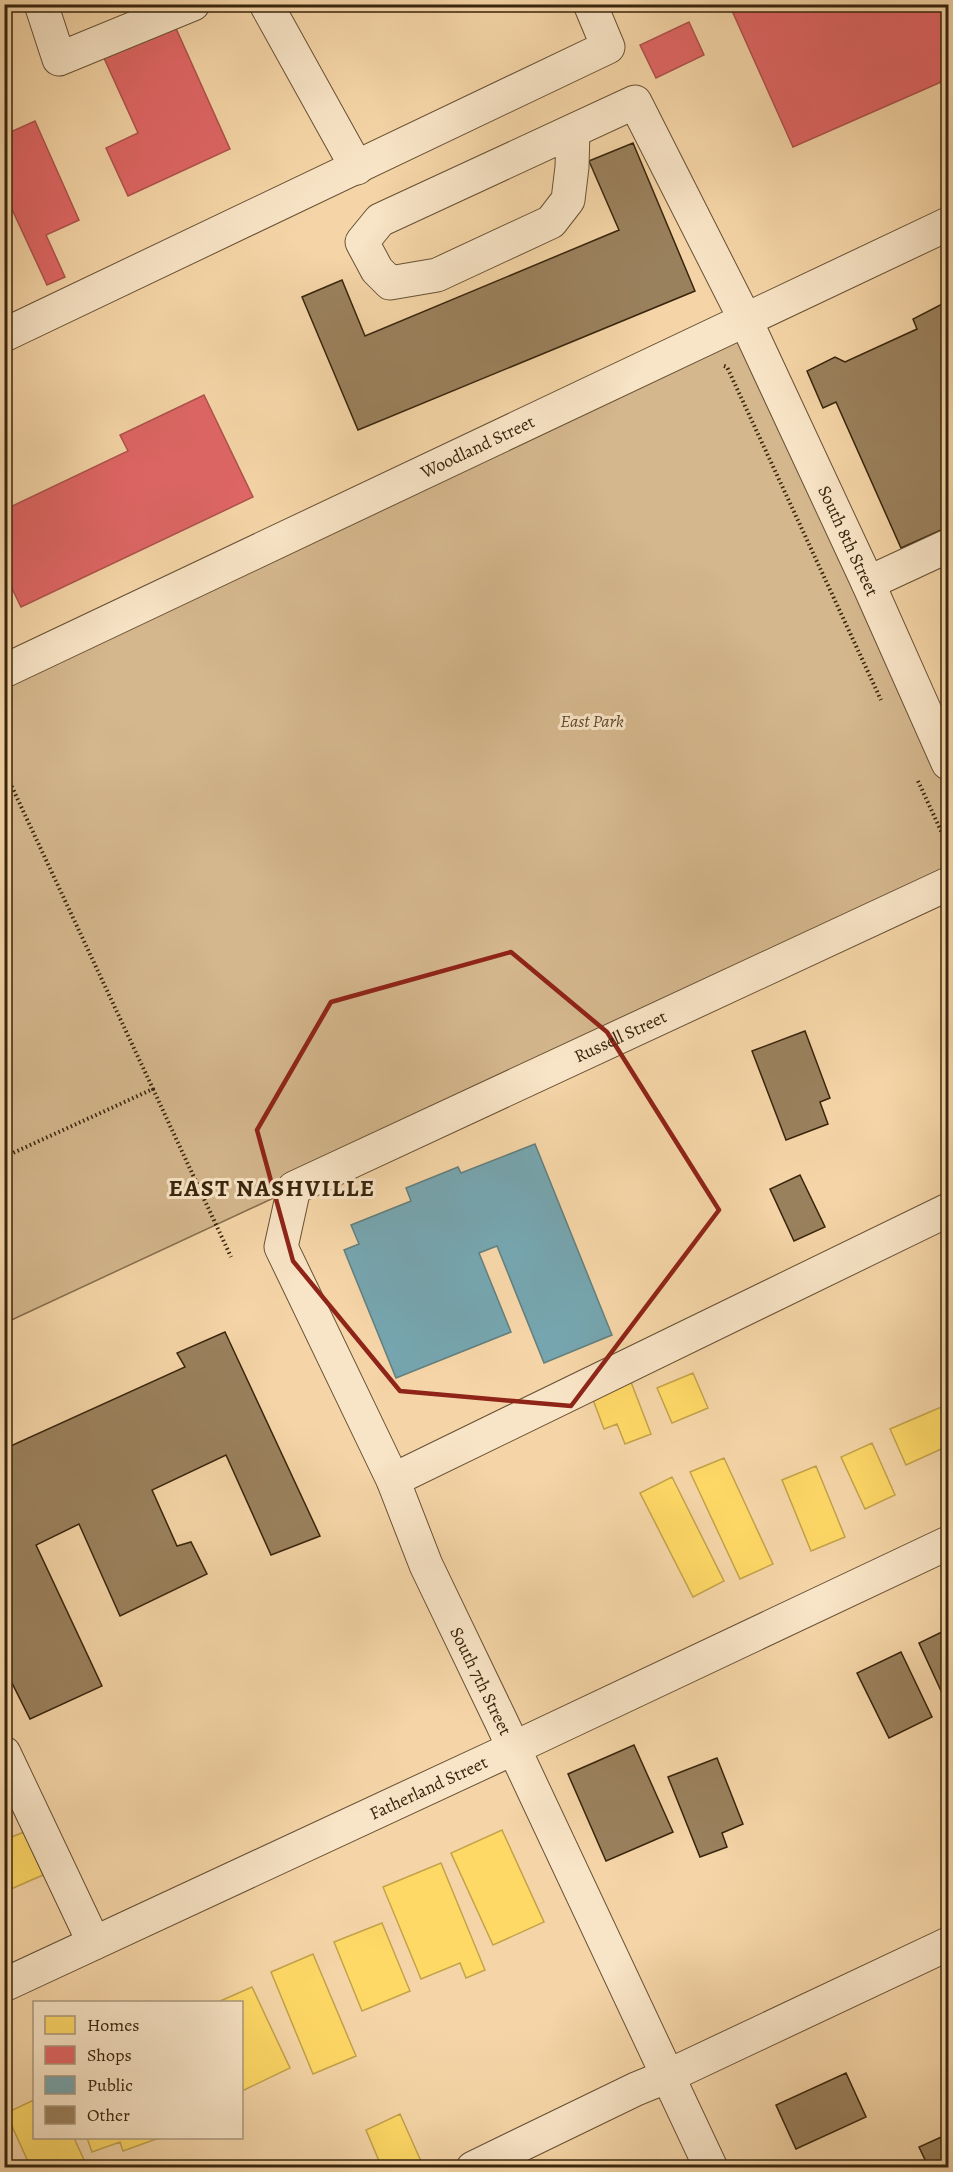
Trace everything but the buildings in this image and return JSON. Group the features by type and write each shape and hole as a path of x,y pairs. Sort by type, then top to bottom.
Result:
{"street":[{"path":"41,4 59,59 193,4"},
{"path":"266,4 357,168"},
{"path":"4,335 608,47 590,4"},
{"name":"South 8th Street","path":"573,131 635,102 745,319 868,583 948,763"},
{"path":"573,131 568,200 551,222 437,274 390,283 377,270 362,242 380,220 573,131"},
{"name":"Woodland Street","path":"5,670 948,224"},
{"path":"868,583 948,546"},
{"name":"Russell Street","path":"294,1188 948,884"},
{"name":"South 7th Street","path":"294,1188 281,1247 393,1480 426,1565 711,2168"},
{"path":"393,1480 948,1210"},
{"name":"Fatherland Street","path":"4,1985 948,1543"},
{"path":"4,1753 94,1943"},
{"path":"473,2168 636,2089 948,1944"}],"path":[{"path":"720,364 727,367 884,708"},
{"path":"4,770 231,1257"},
{"path":"914,772 948,846"},
{"path":"4,1157 153,1089"}],"highlighted area":[{"path":"511,952 607,1032 719,1210 571,1406 400,1391 293,1261 257,1130 331,1002"}],"green space":[{"name":"East Park","path":"745,319 948,765 948,884 5,1323 4,668"}],"district":[{"name":"EAST NASHVILLE","path":"272,1188"}]}
